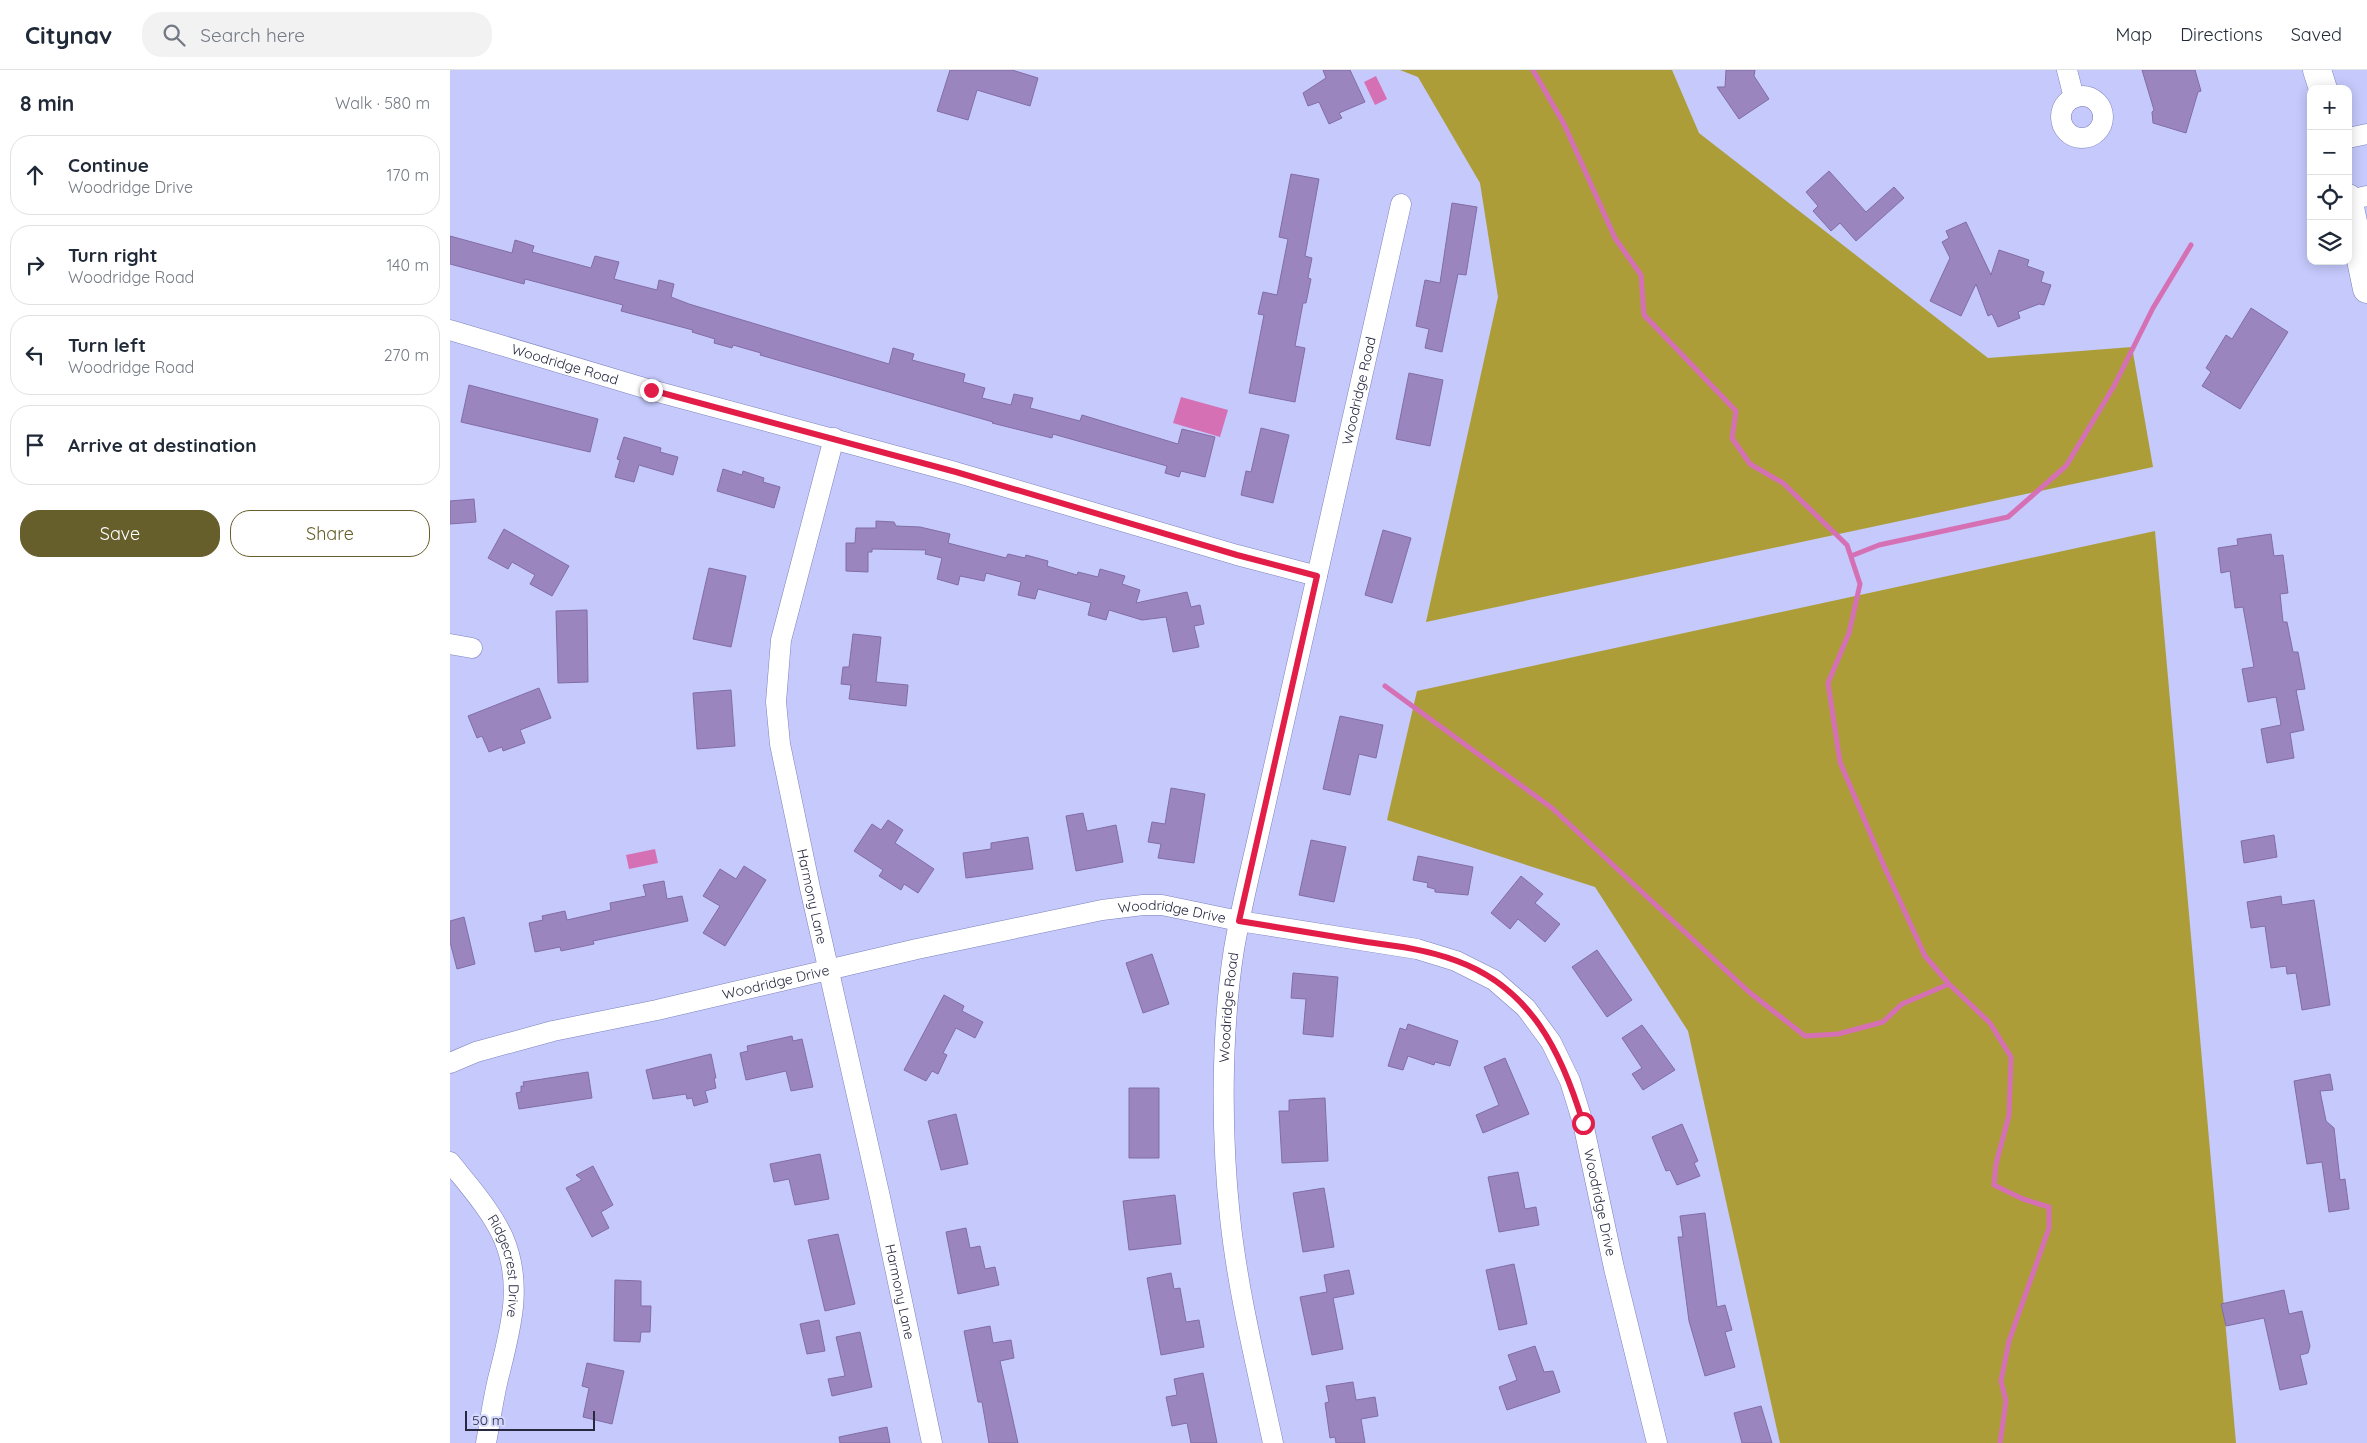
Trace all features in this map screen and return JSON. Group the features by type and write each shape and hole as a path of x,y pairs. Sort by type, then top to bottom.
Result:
{"main road":[{"path":"2318,70 2322,85"},
{"path":"2352,218 2367,289"}],"street":[{"path":"2067,70 2074,98"},
{"path":"2352,137 2367,134"},
{"path":"2352,198 2367,196"},
{"name":"Woodridge Road","path":"1272,1443 1239,1280 1230,1217 1225,1156 1227,1033 1232,971 1239,921 1401,204"},
{"name":"Woodridge Road","path":"450,330 651,390 834,438 1317,576"},
{"name":"Harmony Lane","path":"834,438 781,640 776,702 780,744 932,1443"},
{"path":"450,644 472,648"},
{"name":"Woodridge Drive","path":"450,1063 476,1052 514,1041 1102,910 1162,905 1239,921 1417,949 1456,961 1494,980 1526,1008 1551,1042 1570,1081 1657,1443"},
{"name":"Ridgecrest Drive","path":"450,1162 492,1218 510,1257 514,1278 515,1300 508,1342 486,1443"}],"shaded area":[{"path":"1400,70 1672,70 1699,133 1988,358 2132,347 2153,467 1426,622 1498,297 1480,183 1418,77"},
{"path":"1376,76 1387,99 1375,105 1364,82"},
{"path":"1181,397 1228,410 1220,437 1173,423"},
{"path":"2155,531 2236,1443 1780,1443 1688,1031 1595,887 1387,820 1417,691"},
{"path":"655,849 658,863 629,869 626,855"}],"building":[{"path":"950,70 1012,70 1038,78 1030,106 977,90 968,120 937,111"},
{"path":"1323,70 1350,70 1365,102 1339,113 1342,118 1329,124 1319,102 1308,106 1303,93 1326,78"},
{"path":"1726,70 1755,70 1754,76 1769,99 1739,119 1717,87 1725,87"},
{"path":"2142,70 2195,70 2201,91 2198,92 2186,133 2153,123 2152,112 2154,110"},
{"path":"1829,171 1866,212 1894,187 1904,198 1856,241 1840,223 1831,231 1813,211 1818,206 1806,192"},
{"path":"1291,174 1319,179 1305,256 1312,258 1308,278 1311,279 1306,303 1303,303 1295,346 1305,348 1295,402 1249,393 1264,315 1258,314 1263,292 1277,295 1288,239 1279,237"},
{"path":"1452,203 1477,207 1466,275 1458,274 1442,352 1425,348 1429,329 1416,326 1425,280 1440,283"},
{"path":"1966,222 1991,275 1999,250 2029,260 2027,266 2044,272 2041,282 2051,285 2044,305 2039,304 2018,312 2020,318 1998,327 1992,314 1988,316 1976,284 1961,316 1930,301 1950,258 1942,242 1949,238 1946,231"},
{"path":"450,236 512,253 515,240 534,246 532,252 591,268 595,256 619,262 614,279 657,290 659,280 674,284 671,297 689,304 889,364 893,348 914,354 912,360 965,374 963,382 985,388 982,398 1011,405 1014,394 1033,398 1030,408 1080,421 1082,415 1178,444 1182,429 1215,437 1205,477 1181,471 1179,477 1165,473 1167,466 1053,434 1052,438 992,423 760,355 761,353 733,345 732,348 714,343 715,339 692,332 693,330 621,311 623,305 525,279 524,284 450,264"},
{"path":"2251,308 2288,332 2240,409 2202,386 2211,372 2206,368 2226,335 2232,339"},
{"path":"1409,373 1443,380 1430,446 1396,439"},
{"path":"469,385 598,419 590,452 461,422"},
{"path":"1261,428 1289,435 1273,503 1241,495 1246,471 1251,472"},
{"path":"624,437 661,448 660,452 678,457 673,475 639,465 634,482 615,477 620,460 617,459"},
{"path":"723,469 742,475 743,471 764,478 763,482 780,487 774,508 717,491"},
{"path":"474,499 476,522 450,524 450,501"},
{"path":"876,521 894,522 896,526 920,527 950,534 948,543 1006,558 1008,554 1025,558 1026,555 1048,561 1047,566 1077,575 1078,572 1098,577 1100,569 1125,576 1122,584 1140,590 1136,603 1187,592 1191,607 1200,605 1204,624 1194,626 1199,647 1173,652 1166,617 1142,620 1109,610 1106,620 1088,615 1091,603 1038,589 1035,599 1018,595 1021,582 986,573 984,581 960,576 958,585 937,579 942,558 925,554 926,550 872,549 872,552 868,552 868,572 846,571 846,543 855,543 856,528 876,528"},
{"path":"504,529 569,566 552,596 530,584 535,575 512,562 508,569 488,558"},
{"path":"1383,530 1411,538 1392,603 1365,595"},
{"path":"2271,534 2274,556 2283,555 2288,593 2280,594 2283,622 2287,622 2293,652 2298,652 2305,689 2296,690 2304,730 2290,733 2294,758 2267,763 2261,729 2281,725 2276,697 2248,702 2242,669 2254,667 2243,607 2235,608 2230,571 2221,573 2218,548 2238,545 2237,539"},
{"path":"709,568 746,576 731,647 693,639"},
{"path":"587,610 588,682 558,683 556,611"},
{"path":"853,634 881,637 876,682 908,685 906,706 849,699 851,685 841,684 843,667 849,667"},
{"path":"539,688 551,718 520,730 525,743 503,751 502,747 489,752 482,736 477,738 468,716"},
{"path":"731,690 735,746 697,749 693,693"},
{"path":"1340,716 1383,725 1376,758 1359,754 1350,795 1323,789"},
{"path":"1171,788 1205,794 1194,863 1158,858 1161,844 1148,842 1152,822 1165,824"},
{"path":"1083,813 1087,831 1116,825 1123,862 1076,871 1066,816"},
{"path":"888,820 903,830 895,843 934,869 918,893 904,884 901,890 879,876 883,870 854,851 872,824 881,830"},
{"path":"2274,835 2277,857 2244,863 2241,841"},
{"path":"1028,837 1033,869 966,878 963,853 991,849 991,843"},
{"path":"1311,840 1346,847 1334,902 1299,895"},
{"path":"1418,856 1473,867 1468,895 1435,892 1435,889 1427,887 1428,883 1413,880"},
{"path":"744,866 766,880 725,946 703,933 720,906 703,896 720,869 736,879"},
{"path":"1521,876 1543,894 1535,903 1560,924 1545,942 1518,919 1510,929 1491,913"},
{"path":"664,881 667,899 682,896 688,921 593,941 594,944 561,951 560,947 535,952 529,923 543,920 542,916 565,911 567,920 611,910 610,903 646,896 643,885"},
{"path":"2281,896 2282,905 2314,900 2330,1005 2302,1010 2296,973 2287,974 2286,966 2271,968 2265,926 2251,928 2247,902"},
{"path":"464,917 475,964 457,969 450,942 450,921"},
{"path":"1597,950 1632,1000 1607,1017 1572,967"},
{"path":"1152,954 1169,1004 1143,1013 1126,963"},
{"path":"1293,973 1338,977 1333,1037 1303,1034 1306,999 1291,998"},
{"path":"944,995 964,1006 962,1011 983,1022 975,1038 956,1028 943,1053 947,1055 938,1074 932,1071 926,1081 904,1070"},
{"path":"1408,1024 1458,1041 1450,1066 1435,1062 1434,1065 1408,1056 1403,1070 1388,1066 1400,1028 1406,1030"},
{"path":"1642,1025 1675,1070 1643,1090 1632,1074 1642,1068 1622,1038"},
{"path":"792,1036 793,1041 802,1039 813,1087 791,1091 786,1071 746,1080 740,1053 748,1051 747,1046"},
{"path":"711,1054 716,1088 705,1091 708,1102 694,1106 692,1098 687,1099 686,1094 653,1099 646,1070"},
{"path":"1505,1058 1529,1114 1483,1133 1476,1115 1499,1105 1484,1067"},
{"path":"588,1072 592,1098 519,1109 516,1093 521,1092 521,1086 524,1086 523,1082"},
{"path":"2330,1074 2333,1090 2320,1091 2326,1121 2334,1128 2340,1180 2345,1179 2349,1209 2329,1212 2322,1162 2307,1164 2294,1081"},
{"path":"1129,1088 1159,1088 1159,1158 1129,1158"},
{"path":"1325,1098 1328,1161 1282,1163 1279,1111 1289,1111 1289,1100"},
{"path":"956,1114 968,1164 941,1170 928,1121"},
{"path":"1682,1124 1698,1161 1694,1163 1700,1176 1677,1185 1670,1170 1666,1171 1652,1137"},
{"path":"820,1154 829,1199 795,1205 789,1179 774,1182 770,1164"},
{"path":"593,1166 613,1205 601,1212 609,1228 592,1237 566,1188 582,1180 576,1175"},
{"path":"1518,1172 1525,1209 1536,1207 1539,1225 1499,1232 1488,1177"},
{"path":"1324,1188 1334,1247 1303,1252 1293,1193"},
{"path":"1175,1195 1181,1244 1129,1250 1123,1201"},
{"path":"1705,1213 1717,1307 1725,1305 1732,1330 1725,1332 1735,1367 1705,1376 1689,1321 1678,1237 1683,1237 1680,1216"},
{"path":"966,1228 970,1248 980,1246 985,1269 995,1267 999,1285 958,1294 946,1232"},
{"path":"838,1234 855,1304 825,1311 808,1240"},
{"path":"1514,1264 1527,1324 1499,1330 1486,1270"},
{"path":"1349,1270 1354,1294 1333,1298 1343,1349 1312,1355 1300,1297 1327,1292 1324,1275"},
{"path":"1171,1273 1174,1289 1180,1288 1186,1322 1199,1320 1204,1347 1161,1355 1147,1278"},
{"path":"615,1280 641,1281 641,1306 651,1306 650,1332 641,1332 640,1342 614,1341"},
{"path":"2284,1290 2289,1314 2302,1311 2310,1346 2308,1353 2300,1355 2307,1384 2280,1390 2264,1318 2226,1326 2221,1304"},
{"path":"819,1320 825,1351 807,1354 800,1324"},
{"path":"990,1326 993,1343 1011,1340 1014,1358 1000,1361 1018,1443 989,1443 982,1402 978,1402 964,1331"},
{"path":"860,1332 872,1387 832,1396 828,1379 845,1376 836,1337"},
{"path":"1535,1346 1544,1372 1553,1371 1560,1392 1507,1410 1499,1387 1517,1380 1508,1355"},
{"path":"587,1363 624,1371 612,1424 583,1417 589,1388 582,1386"},
{"path":"1203,1373 1217,1443 1191,1443 1187,1423 1172,1426 1166,1397 1177,1395 1174,1379"},
{"path":"1353,1382 1356,1400 1375,1397 1378,1416 1361,1419 1365,1443 1336,1443 1335,1437 1330,1438 1325,1403 1329,1402 1326,1386"},
{"path":"1761,1406 1772,1443 1742,1443 1734,1413"},
{"path":"887,1427 890,1443 840,1443 839,1437"}],"waterway":[{"path":"1533,70 1564,124 1615,238 1641,275 1644,315 1736,411 1732,438 1750,464 1783,483 1847,545 1860,584 1849,633 1828,683 1840,762 1925,956 1949,984 1990,1023 2011,1057 2009,1115 1996,1164 1994,1185 2023,1199 2049,1207 2049,1228 2009,1341 2001,1381 2006,1401 2000,1443"},
{"path":"1851,556 1879,545 2008,517 2066,466 2114,386 2153,308 2191,245"},
{"path":"1385,686 1552,808 1749,992 1805,1036 1838,1034 1883,1022 1902,1004 1949,984"}],"route":[{"path":"651,390 956,472 1237,555 1317,576 1239,921 1417,949 1476,969 1511,993 1526,1008 1551,1042 1570,1081 1583,1123"}]}
